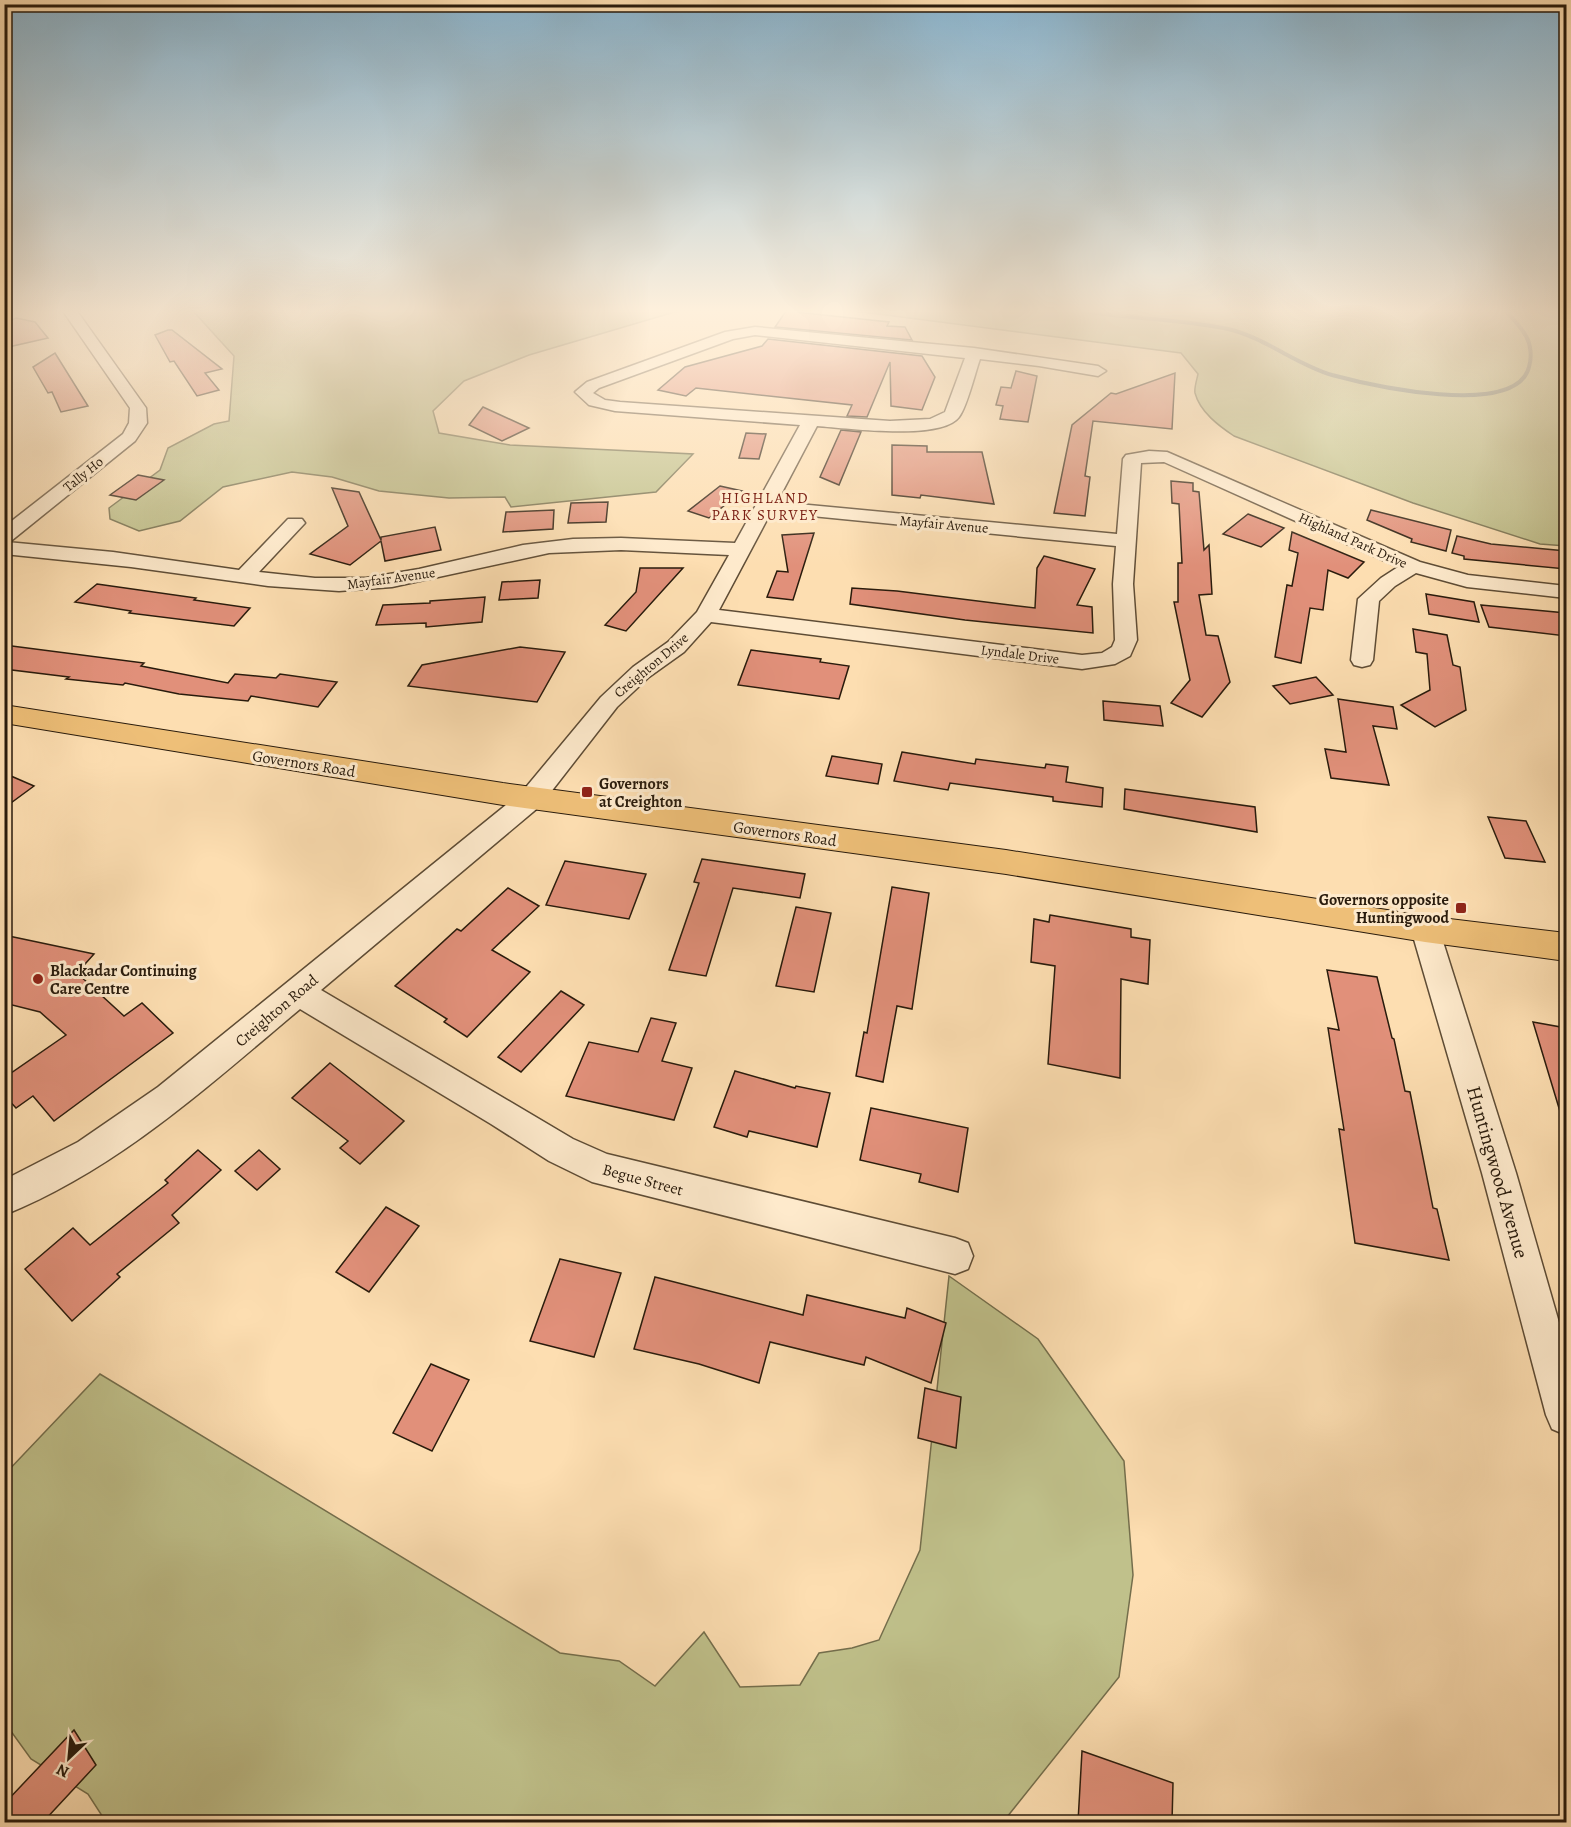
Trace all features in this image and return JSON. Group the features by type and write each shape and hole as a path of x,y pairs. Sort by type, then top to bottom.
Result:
{"main road":[{"name":"Governors Road","path":"4,714 531,799 1006,862 1425,929 1566,947"}],"street":[{"name":"Tally Ho","path":"4,537 129,437 138,423 138,408 130,396"},
{"path":"586,396 601,405 620,407 890,426 931,425 944,421 952,415 959,396"},
{"name":"Creighton Drive","path":"531,799 609,702 641,672 676,647 706,615 811,421"},
{"name":"Lyndale Drive","path":"706,615 1082,662 1107,659 1122,651 1126,640 1124,584 1132,459 1149,456"},
{"name":"Highland Park Drive","path":"1149,456 1167,457 1413,566 1467,581 1566,592"},
{"name":"Mayfair Avenue","path":"763,506 1126,541"},
{"path":"244,576 295,523"},
{"name":"Mayfair Avenue","path":"4,548 340,585 405,577 550,546 622,544 740,549"},
{"path":"1362,660 1369,599 1388,582 1413,566"},
{"name":"Creighton Road","path":"4,1198 45,1181 110,1142 170,1098 531,799"},
{"name":"Huntingwood Avenue","path":"1425,929 1495,1162 1566,1415"},
{"name":"Begue Street","path":"298,992 503,1113 561,1150 604,1170 955,1256"}],"green space":[{"path":"231,396 448,396 433,411 439,433 510,445 693,454 656,492 511,507 505,497 449,498 379,491 332,477 292,472 223,487 180,521 139,531 110,519 109,508 160,470 168,448 214,424 229,421"},
{"path":"1196,396 1566,396 1566,546 1540,544 1413,503 1234,436 1216,423"},
{"path":"949,1276 1038,1339 1124,1461 1133,1575 1119,1677 1003,1822 106,1822 88,1794 31,1759 5,1723 4,1475 100,1374 560,1653 619,1661 655,1686 704,1632 740,1687 800,1685 819,1653 852,1648 879,1640 920,1550"}],"building":[{"path":"54,396 82,396 88,406 61,412"},
{"path":"772,396 876,396 867,417 847,416 852,405"},
{"path":"891,396 927,396 922,410 891,406"},
{"path":"998,396 1033,396 1028,422 1000,419 1003,406 996,405"},
{"path":"1107,396 1174,396 1172,429 1093,421 1085,476 1090,477 1085,516 1054,513 1072,425"},
{"path":"483,407 529,428 502,441 469,425"},
{"path":"841,430 861,432 839,485 820,477"},
{"path":"746,433 766,434 759,459 739,458"},
{"path":"892,445 927,446 927,452 982,452 994,504 921,495 920,498 892,495"},
{"path":"138,475 164,480 136,500 110,495"},
{"path":"1171,481 1193,483 1193,491 1199,492 1204,550 1209,545 1212,594 1199,595 1206,635 1218,636 1230,682 1202,717 1171,703 1190,680 1174,602 1178,602 1178,563 1182,563 1179,504 1172,503"},
{"path":"720,486 742,491 709,518 688,511"},
{"path":"332,488 359,492 381,540 381,537 435,527 441,550 385,561 381,541 350,565 310,554 348,526"},
{"path":"608,502 606,522 568,523 571,503"},
{"path":"554,510 553,529 503,532 506,512"},
{"path":"1371,510 1451,530 1446,551 1411,542 1412,539 1367,520"},
{"path":"1248,514 1284,528 1261,547 1223,534"},
{"path":"1292,532 1364,562 1348,578 1328,570 1323,610 1310,608 1301,663 1275,657 1287,585 1292,586 1298,553 1289,550"},
{"path":"814,533 793,600 767,597 777,571 788,572 782,535"},
{"path":"1457,536 1491,544 1566,551 1566,569 1464,559 1464,556 1452,553"},
{"path":"1044,556 1095,569 1077,605 1092,607 1093,633 965,620 850,604 852,588 897,591 1035,608 1037,568"},
{"path":"640,568 683,568 626,631 605,625 636,592"},
{"path":"540,580 538,598 499,600 502,582"},
{"path":"97,584 250,608 234,626 129,613 131,611 75,602"},
{"path":"1426,594 1474,602 1479,622 1429,614"},
{"path":"485,597 482,622 426,627 426,623 376,625 383,605"},
{"path":"1481,605 1566,613 1566,636 1489,627"},
{"path":"1413,629 1447,635 1453,665 1460,667 1466,710 1435,727 1401,705 1430,690 1427,654 1416,652"},
{"path":"4,645 144,663 141,666 228,683 235,674 276,678 280,674 337,682 318,707 251,696 248,701 179,694 125,683 123,685 66,679 69,677 4,669"},
{"path":"520,647 565,652 537,702 408,686 422,665"},
{"path":"751,650 821,659 820,662 849,666 839,699 738,685"},
{"path":"1316,677 1333,695 1290,704 1273,686"},
{"path":"1338,699 1393,707 1397,729 1373,726 1389,785 1331,778 1325,749 1346,752"},
{"path":"1103,701 1160,706 1163,726 1104,720"},
{"path":"902,752 975,764 976,759 1045,768 1046,764 1068,767 1066,782 1103,788 1102,807 1053,801 1053,797 950,783 948,790 894,781"},
{"path":"832,756 882,764 878,784 826,776"},
{"path":"4,773 34,786 4,808"},
{"path":"1125,789 1255,807 1257,832 1124,809"},
{"path":"1488,817 1526,821 1545,862 1505,858"},
{"path":"702,859 805,874 800,898 733,888 706,976 669,970 699,883 694,882"},
{"path":"565,861 646,874 629,919 546,905"},
{"path":"892,887 929,893 912,1009 897,1006 883,1082 856,1076 864,1032 867,1033"},
{"path":"508,888 539,906 492,950 530,972 467,1037 444,1022 447,1019 395,986 457,929 461,931"},
{"path":"796,907 831,913 814,992 776,986"},
{"path":"1050,915 1131,929 1131,937 1150,940 1148,984 1121,979 1120,1078 1048,1064 1055,966 1031,962 1034,919 1049,922"},
{"path":"4,935 94,954 77,973 124,1016 142,1003 173,1033 54,1121 33,1096 16,1108 4,1095 4,1078 66,1035 40,1012 4,1003"},
{"path":"1327,970 1377,977 1405,1091 1410,1092 1433,1208 1437,1209 1449,1260 1355,1243 1339,1129 1344,1130 1328,1028 1339,1030"},
{"path":"561,991 584,1005 521,1072 498,1057"},
{"path":"651,1018 676,1023 662,1061 692,1068 674,1120 566,1096 589,1042 638,1052"},
{"path":"1533,1022 1566,1028 1566,1117 1562,1118"},
{"path":"330,1063 404,1121 360,1164 340,1148 348,1141 292,1098"},
{"path":"735,1071 795,1088 796,1086 830,1093 817,1147 749,1131 747,1137 714,1127"},
{"path":"871,1108 968,1128 958,1192 919,1182 921,1174 860,1160"},
{"path":"198,1150 221,1170 172,1215 179,1223 117,1274 120,1277 72,1321 25,1269 73,1228 90,1245 168,1183 165,1180"},
{"path":"259,1150 280,1169 257,1190 235,1171"},
{"path":"386,1207 419,1226 369,1292 336,1272"},
{"path":"560,1259 621,1273 594,1357 530,1341"},
{"path":"655,1277 803,1315 807,1295 905,1318 907,1308 946,1323 931,1383 866,1357 864,1365 770,1342 759,1383 699,1364 634,1349"},
{"path":"431,1364 469,1380 432,1451 393,1433"},
{"path":"925,1388 961,1397 956,1448 918,1438"},
{"path":"74,1730 96,1765 43,1822 4,1822 4,1804"},
{"path":"1082,1751 1173,1783 1172,1822 1078,1822"}],"place":[{"name":"Governors at Creighton","path":"587,792"},
{"name":"Governors opposite Huntingwood","path":"1461,908"},
{"name":"Blackadar Continuing Care Centre","path":"38,979"}],"district":[{"name":"HIGHLAND PARK SURVEY","path":"765,506"}]}
